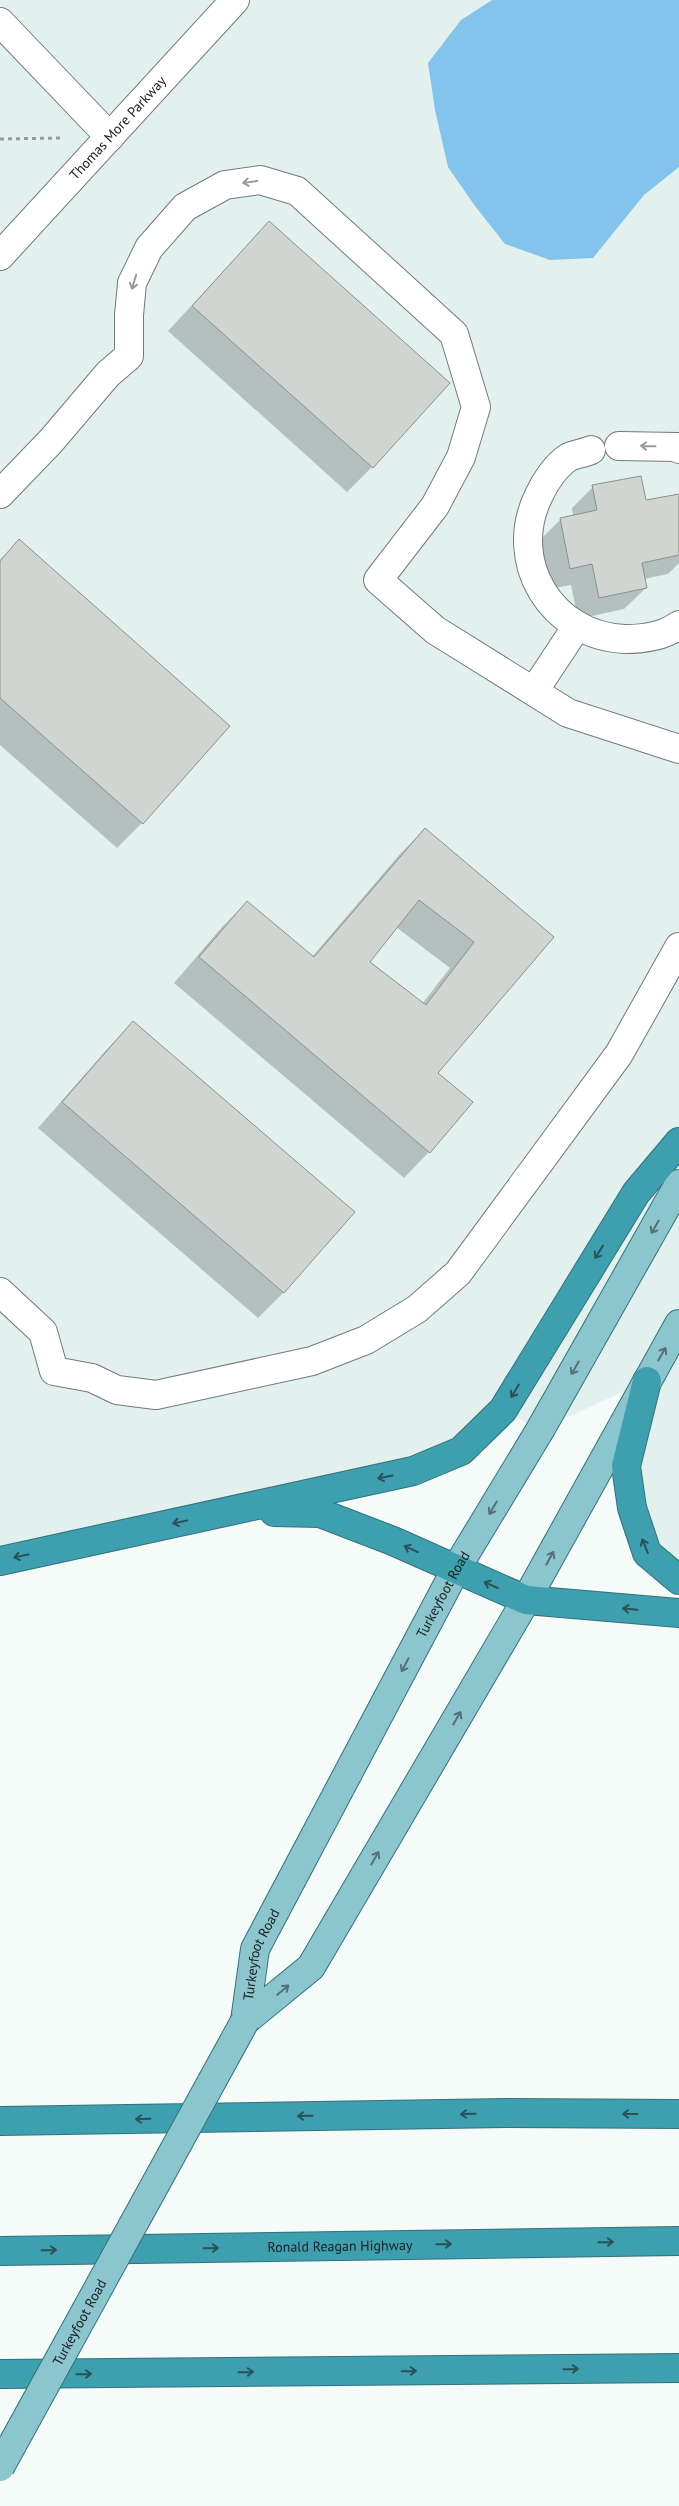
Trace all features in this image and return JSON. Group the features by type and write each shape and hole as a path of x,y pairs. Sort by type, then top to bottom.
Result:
{"highway":[{"path":"0,1561 413,1470 461,1451 503,1410 636,1193 679,1142"},
{"path":"646,1381 626,1466 632,1508 647,1553 679,1580"},
{"path":"228,1511 320,1513 526,1600 679,1613"},
{"path":"0,2121 506,2113 672,2114"},
{"name":"Ronald Reagan Highway","path":"0,2251 679,2241"},
{"path":"0,2374 679,2368"}],"main road":[{"name":"Turkeyfoot Road","path":"0,2467 245,2021 255,1949 456,1569 540,1430 679,1184"},
{"name":"Turkeyfoot Road","path":"245,2021 311,1967 526,1600 679,1324"}],"street":[{"name":"Thomas More Parkway","path":"0,256 235,0"},
{"path":"0,22 110,137"},
{"path":"0,494 51,441 108,374 129,356 129,315 132,283 149,248 185,207 226,185 260,180 297,191 454,334 476,406 461,457 435,506 378,580 435,630 568,713 679,749"},
{"path":"620,446 678,448"},
{"path":"591,450 569,457 546,481 531,511 526,545 534,577 551,605 577,626 608,638 641,639 672,630 679,625"},
{"path":"534,691 577,626"},
{"path":"0,1292 43,1332 54,1371 92,1378 117,1390 156,1395 312,1361 366,1340 417,1309 458,1273 619,1054 679,947"}],"path":[{"path":"0,139 110,137"}],"shaded area":[{"path":"0,0 679,0 679,1580 632,1508 646,1381 540,1430 503,1411 461,1451 0,1561"}],"water":[{"path":"492,0 679,0 679,167 644,195 593,258 550,260 505,244 475,206 448,167 435,110 428,63 461,20"}],"building":[{"path":"269,221 450,383 373,468 192,306"},
{"path":"641,476 646,500 679,494 679,555 642,563 647,588 599,598 592,564 570,569 560,518 597,510 592,485"},
{"path":"19,539 230,726 143,824 0,698 0,561"},
{"path":"425,828 554,937 438,1073 473,1102 430,1153 199,957 247,901 314,957","holes":["419,900 474,942 426,1005 370,962"]},
{"path":"133,1021 355,1212 284,1293 62,1102"}]}
